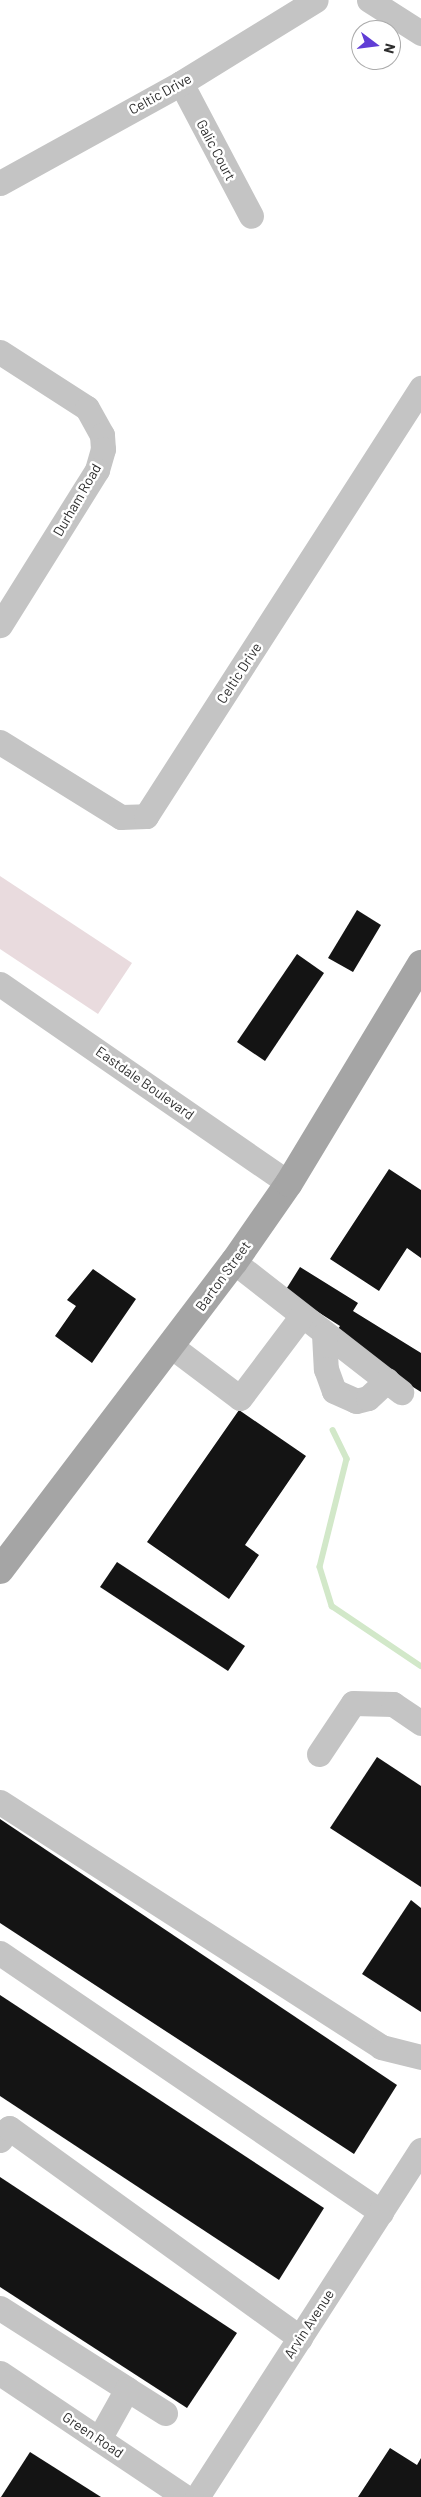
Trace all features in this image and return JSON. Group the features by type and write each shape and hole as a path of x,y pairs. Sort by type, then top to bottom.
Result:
{"main road":[{"name":"Barton Street","path":"3,1560 171,1346 234,1262 289,1183 421,964"}],"street":[{"name":"Celtic Drive","path":"0,183 181,83 316,0"},
{"path":"369,0 421,33"},
{"name":"Galic Court","path":"181,83 251,216"},
{"name":"Durham Road","path":"0,352 87,408 102,435 103,449 97,470 0,626"},
{"name":"Celtic Drive","path":"0,742 121,818 146,816 421,388"},
{"name":"Eastdale Boulevard","path":"0,984 289,1183"},
{"path":"234,1262 301,1317 324,1334 394,1386 368,1398 356,1401 334,1391 326,1369 324,1334"},
{"path":"171,1346 240,1398 301,1317"},
{"path":"319,1754 352,1703 393,1704 421,1723"},
{"path":"0,1802 381,2047 421,2057"},
{"path":"0,1953 381,2212"},
{"path":"3,2130 300,2338"},
{"name":"Arvin Avenue","path":"197,2497 421,2150"},
{"path":"0,2308 165,2413"},
{"name":"Green Road","path":"0,2373 186,2497"},
{"path":"99,2440 127,2389"}],"shaded area":[{"path":"0,876 132,963 98,1014 0,949"}],"building":[{"path":"357,910 381,925 353,972 328,958"},
{"path":"297,954 324,973 265,1061 237,1042"},
{"path":"389,1169 421,1190 421,1258 407,1248 379,1291 330,1259"},
{"path":"300,1267 358,1303 353,1311 421,1353 421,1392 333,1337 340,1326 285,1291"},
{"path":"93,1269 136,1299 92,1363 55,1336 76,1306 67,1300"},
{"path":"239,1410 306,1456 245,1545 259,1555 229,1599 147,1542"},
{"path":"117,1562 245,1646 228,1671 100,1587"},
{"path":"377,1757 421,1786 421,1887 330,1828"},
{"path":"0,1819 397,2085 354,2154 0,1923"},
{"path":"411,1900 421,1908 421,2012 362,1974"},
{"path":"0,1995 324,2208 279,2280 0,2096"},
{"path":"0,2177 237,2333 187,2408 0,2287"},
{"path":"390,2448 417,2465 421,2458 421,2497 358,2497"},
{"path":"30,2452 101,2497 1,2497"}],"waterway":[{"path":"333,1430 347,1459 320,1567 332,1606 421,1666"}]}
